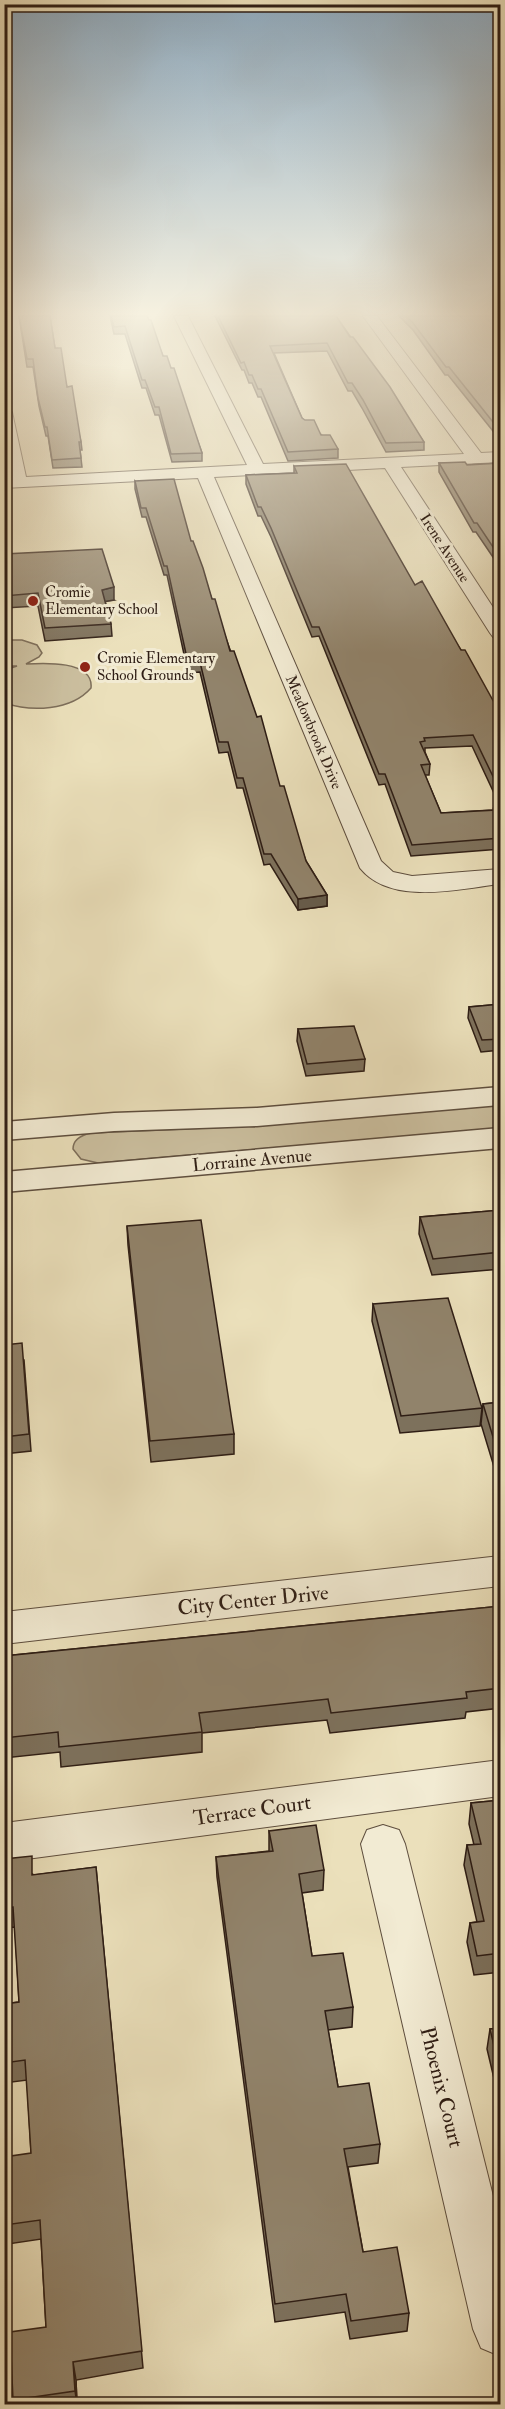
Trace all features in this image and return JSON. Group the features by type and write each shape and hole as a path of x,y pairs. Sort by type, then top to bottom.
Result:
{"street":[{"path":"6,428 12,483 501,457"},
{"path":"237,428 257,469"},
{"path":"454,428 476,458"},
{"name":"Irene Avenue","path":"390,463 501,633"},
{"name":"Meadowbrook Drive","path":"204,473 369,863 377,873 387,879 406,882 501,877"},
{"path":"4,1131 114,1122 257,1117 501,1096"},
{"name":"Lorraine Avenue","path":"4,1182 501,1138"},
{"name":"City Center Drive","path":"4,1628 501,1571"},
{"name":"Terrace Court","path":"4,1843 501,1778"},
{"name":"Phoenix Court","path":"383,1844 501,2329"}],"shaded area":[{"path":"5,640 22,640 37,645 42,653 26,664 44,663 76,668 90,679 91,688 83,696 73,701 50,708 27,708 5,703 5,670 17,666 5,666"},
{"path":"500,1105 500,1128 98,1163 81,1159 73,1149 79,1138 91,1133 254,1126"}],"building":[{"path":"47,428 79,428 81,458 52,460"},
{"path":"164,428 194,428 202,453 171,454"},
{"path":"278,428 318,428 321,435 330,435 338,449 288,452"},
{"path":"378,428 416,428 424,442 386,443"},
{"path":"465,462 467,465 501,463 501,559 477,523 474,523 439,463"},
{"path":"346,464 415,585 422,581 461,650 465,650 501,715 501,793 473,735 424,738 425,741 420,742 430,764 421,765 441,813 496,810 494,806 501,806 501,838 412,845 385,774 379,774 319,627 312,627 271,528 261,507 258,507 246,475 297,473 294,466"},
{"path":"174,479 191,541 193,541 203,568 212,599 215,599 230,651 234,651 257,717 261,716 280,786 284,786 306,861 327,895 298,899 271,854 264,854 243,778 237,778 228,742 219,742 200,662 188,663 167,566 164,566 146,508 141,508 135,481"},
{"name":"Cromie Elementary School","path":"102,549 114,587 102,590 111,624 45,628 38,593 4,596 4,554"},
{"path":"501,1004 501,1039 482,1040 469,1007"},
{"path":"354,1026 365,1059 307,1064 298,1029"},
{"path":"501,1210 501,1252 433,1259 420,1217"},
{"path":"201,1220 234,1434 150,1441 127,1226"},
{"path":"448,1298 482,1408 401,1416 373,1304"},
{"path":"22,1343 29,1434 4,1437 4,1345"},
{"path":"501,1402 501,1460 500,1460 483,1404"},
{"path":"501,1606 501,1688 466,1692 467,1698 331,1713 328,1699 199,1713 202,1732 59,1747 58,1732 4,1738 4,1656"},
{"path":"501,1800 501,1953 477,1956 470,1923 484,1921 467,1845 481,1844 471,1803"},
{"path":"316,1825 324,1870 299,1874 312,1956 343,1953 353,2007 325,2011 338,2087 369,2083 380,2144 344,2149 363,2252 397,2247 409,2313 351,2321 346,2294 275,2304 216,1857 273,1851 269,1831"},
{"path":"32,1856 32,1875 96,1867 142,2351 73,2362 75,2391 13,2400 10,2332 46,2327 40,2220 5,2225 4,2221 4,2157 31,2153 25,2060 4,2063 4,2004 19,2002 13,1907 4,1908 4,1859"},
{"path":"501,2028 501,2075 490,2029"}],"place":[{"name":"Cromie Elementary School","path":"33,601"},
{"name":"Cromie Elementary School Grounds","path":"85,667"}]}
